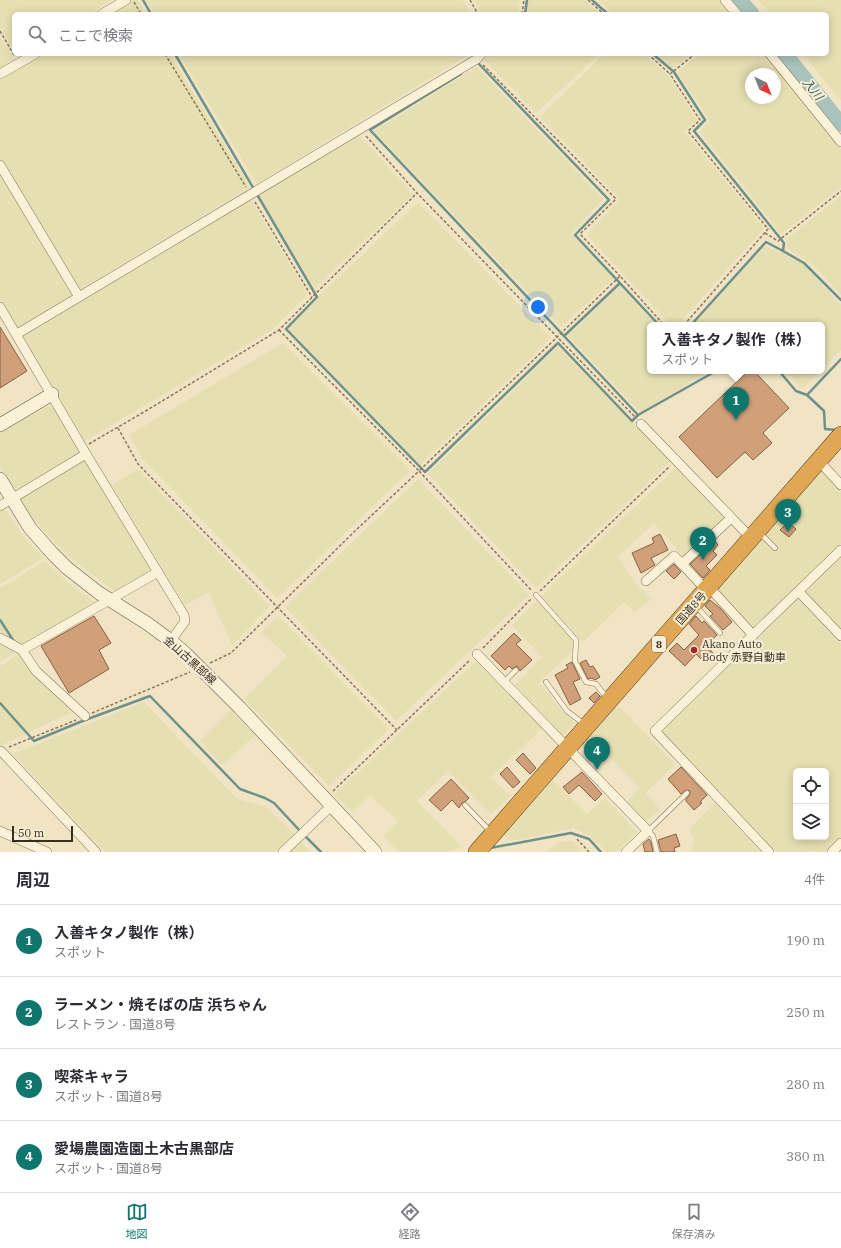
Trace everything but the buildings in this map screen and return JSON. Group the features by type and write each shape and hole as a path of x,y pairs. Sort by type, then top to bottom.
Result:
{"highway":[{"name":"国道8号","path":"477,852 841,435"}],"main road":[{"path":"0,425 52,394"},
{"name":"金山古黒部線","path":"0,479 30,528 52,553 84,582 109,600 148,624 171,641 201,668 375,852"}],"street":[{"path":"105,12 126,0"},
{"path":"725,0 735,12"},
{"path":"0,74 32,56"},
{"path":"17,334 479,56"},
{"path":"772,56 841,142"},
{"path":"0,165 79,296"},
{"path":"0,306 84,451 184,615 185,621 171,641"},
{"path":"641,424 731,518 754,534"},
{"path":"0,506 84,451"},
{"path":"819,461 841,485"},
{"path":"682,564 731,518"},
{"path":"769,852 655,731 841,550"},
{"path":"646,581 674,556 754,635"},
{"path":"22,650 158,572"},
{"path":"799,592 841,636"},
{"path":"0,638 22,650 36,671 85,716"},
{"path":"477,654 648,831 626,852"},
{"path":"1,751 96,852"},
{"path":"283,852 328,803"},
{"path":"0,831 47,852"},
{"path":"832,852 841,843"}],"lane":[{"path":"754,534 776,548"},
{"path":"536,595 576,640 575,661 586,682 596,684 609,701"},
{"path":"694,604 720,633"},
{"path":"504,682 516,670"},
{"path":"546,682 568,711 587,726"},
{"path":"657,852 653,836 648,831 687,792"},
{"path":"465,805 493,833"}],"path":[{"path":"132,0 140,12"},
{"path":"470,0 477,12"},
{"path":"522,12 524,0"},
{"path":"588,0 602,12"},
{"path":"0,31 12,52"},
{"path":"14,56 19,64"},
{"path":"166,56 312,297"},
{"path":"479,56 616,199 580,234 661,322"},
{"path":"650,56 670,74 700,120 688,131 768,229 687,322"},
{"path":"670,74 693,56"},
{"path":"359,128 417,193 641,424"},
{"path":"765,233 778,241 841,191"},
{"path":"84,451 118,428 279,330 417,193"},
{"path":"1,751 201,668 231,653 620,276"},
{"path":"279,330 419,471 536,595"},
{"path":"118,428 138,464 397,730"},
{"path":"328,803 397,730 676,460"},
{"path":"577,839 589,852"}],"shaded area":[{"path":"0,0 112,0 92,12 12,12 12,48 0,27"},
{"path":"134,0 138,0 145,12 114,12"},
{"path":"146,0 463,0 470,12 154,12"},
{"path":"474,0 520,0 518,12 481,12"},
{"path":"527,0 585,0 598,12 525,12"},
{"path":"598,0 721,0 730,12 612,12"},
{"path":"759,0 841,0 841,101 805,56 829,56 829,12 769,12"},
{"path":"0,37 14,60 0,68"},
{"path":"40,56 171,56 250,187 80,290 0,159 0,80"},
{"path":"180,56 467,56 257,184"},
{"path":"488,56 597,56 536,113 484,59"},
{"path":"602,56 646,56 668,75 697,120 684,131 764,228 681,322 668,322 587,235 620,199 540,117"},
{"path":"659,56 688,56 673,68"},
{"path":"697,56 766,56 775,68 745,68 745,104 781,104 781,75 841,149 841,187 781,234 700,132 710,121 677,72"},
{"path":"477,67 603,199 571,234 613,279 561,327 374,131"},
{"path":"358,134 413,194 315,288 255,194"},
{"path":"0,173 74,295 17,328 0,299"},
{"path":"841,196 841,295 813,265 787,248 787,239"},
{"path":"250,198 308,294 273,329 85,441 22,334"},
{"path":"418,202 551,338 420,465 285,328"},
{"path":"765,246 802,263 841,305 841,350 825,366 825,322 696,322"},
{"path":"620,286 653,322 647,322 647,374 703,375 640,412 568,336"},
{"path":"283,343 411,470 277,598 142,458 129,435"},
{"path":"558,347 671,461 536,588 428,474"},
{"path":"788,374 817,374 802,389"},
{"path":"47,406 54,408 152,573 117,593 71,558 51,539 29,513 0,465 0,433"},
{"path":"676,468 725,518 684,557 654,523 618,557 636,584 651,599 635,612 624,602 583,642 541,596"},
{"path":"138,469 270,606 232,646 209,592 185,605 112,485"},
{"path":"819,469 841,492 841,543 754,628 714,587"},
{"path":"418,479 529,595 396,721 285,607"},
{"path":"3,507 27,541 44,558 0,584 0,509"},
{"path":"841,558 841,630 805,593"},
{"path":"45,561 73,587 97,604 22,648 0,635 0,588"},
{"path":"798,599 841,644 841,837 825,852 777,852 661,732"},
{"path":"537,601 573,640 574,650 539,682 561,710 575,723 563,735 515,685 542,657 512,625"},
{"path":"278,616 389,729 329,786 244,699 287,656 261,632"},
{"path":"0,641 18,651 0,662"},
{"path":"19,654 29,669 72,712 0,746 0,666"},
{"path":"476,661 542,728 491,777 510,796 491,814 448,771 417,801 461,846 453,851 445,852 399,852 383,836 398,822 370,795 353,812 334,795"},
{"path":"144,702 237,799 265,806 295,834 276,852 105,852 13,754"},
{"path":"615,707 621,708 675,765 645,793 660,810 645,822 626,803 640,788 590,737"},
{"path":"231,710 255,735 222,765 200,741"},
{"path":"553,780 587,814 605,798 637,832 616,852 607,852 590,836 574,828 510,841 504,835"},
{"path":"714,803 761,852 691,852 694,841 689,830"},
{"path":"573,841 584,852 547,852 557,842"},
{"path":"301,842 310,852 290,852"}],"waterway":[{"path":"143,0 150,12"},
{"path":"525,12 527,0"},
{"path":"592,0 606,12"},
{"name":"入川","path":"740,0 750,12"},
{"path":"176,56 317,297 286,329 425,472 558,343 632,421 638,415 711,374"},
{"path":"655,56 674,72 705,120 694,131 784,243 783,251 804,263 841,300"},
{"name":"入川","path":"787,56 841,124"},
{"path":"478,63 609,200 575,235 656,322"},
{"path":"461,74 370,130 564,336"},
{"path":"694,322 766,242 783,251"},
{"path":"620,283 564,336 638,415"},
{"path":"807,395 841,359"},
{"path":"782,374 796,391 807,395 824,411 825,429 837,430"},
{"path":"0,620 15,643"},
{"path":"0,703 34,741 150,696 240,789 274,803 301,832"},
{"path":"490,848 571,833 589,839 601,852"},
{"path":"304,835 321,852"}],"place":[{"name":"入善キタノ製作（株）","path":"736,420"},
{"name":"喫茶キャラ","path":"788,532"},
{"name":"ラーメン・焼そばの店 浜ちゃん","path":"703,560"},
{"name":"Akano Auto Body 赤野自動車","path":"694,650"},
{"name":"愛場農園造園土木古黒部店","path":"597,770"}]}
